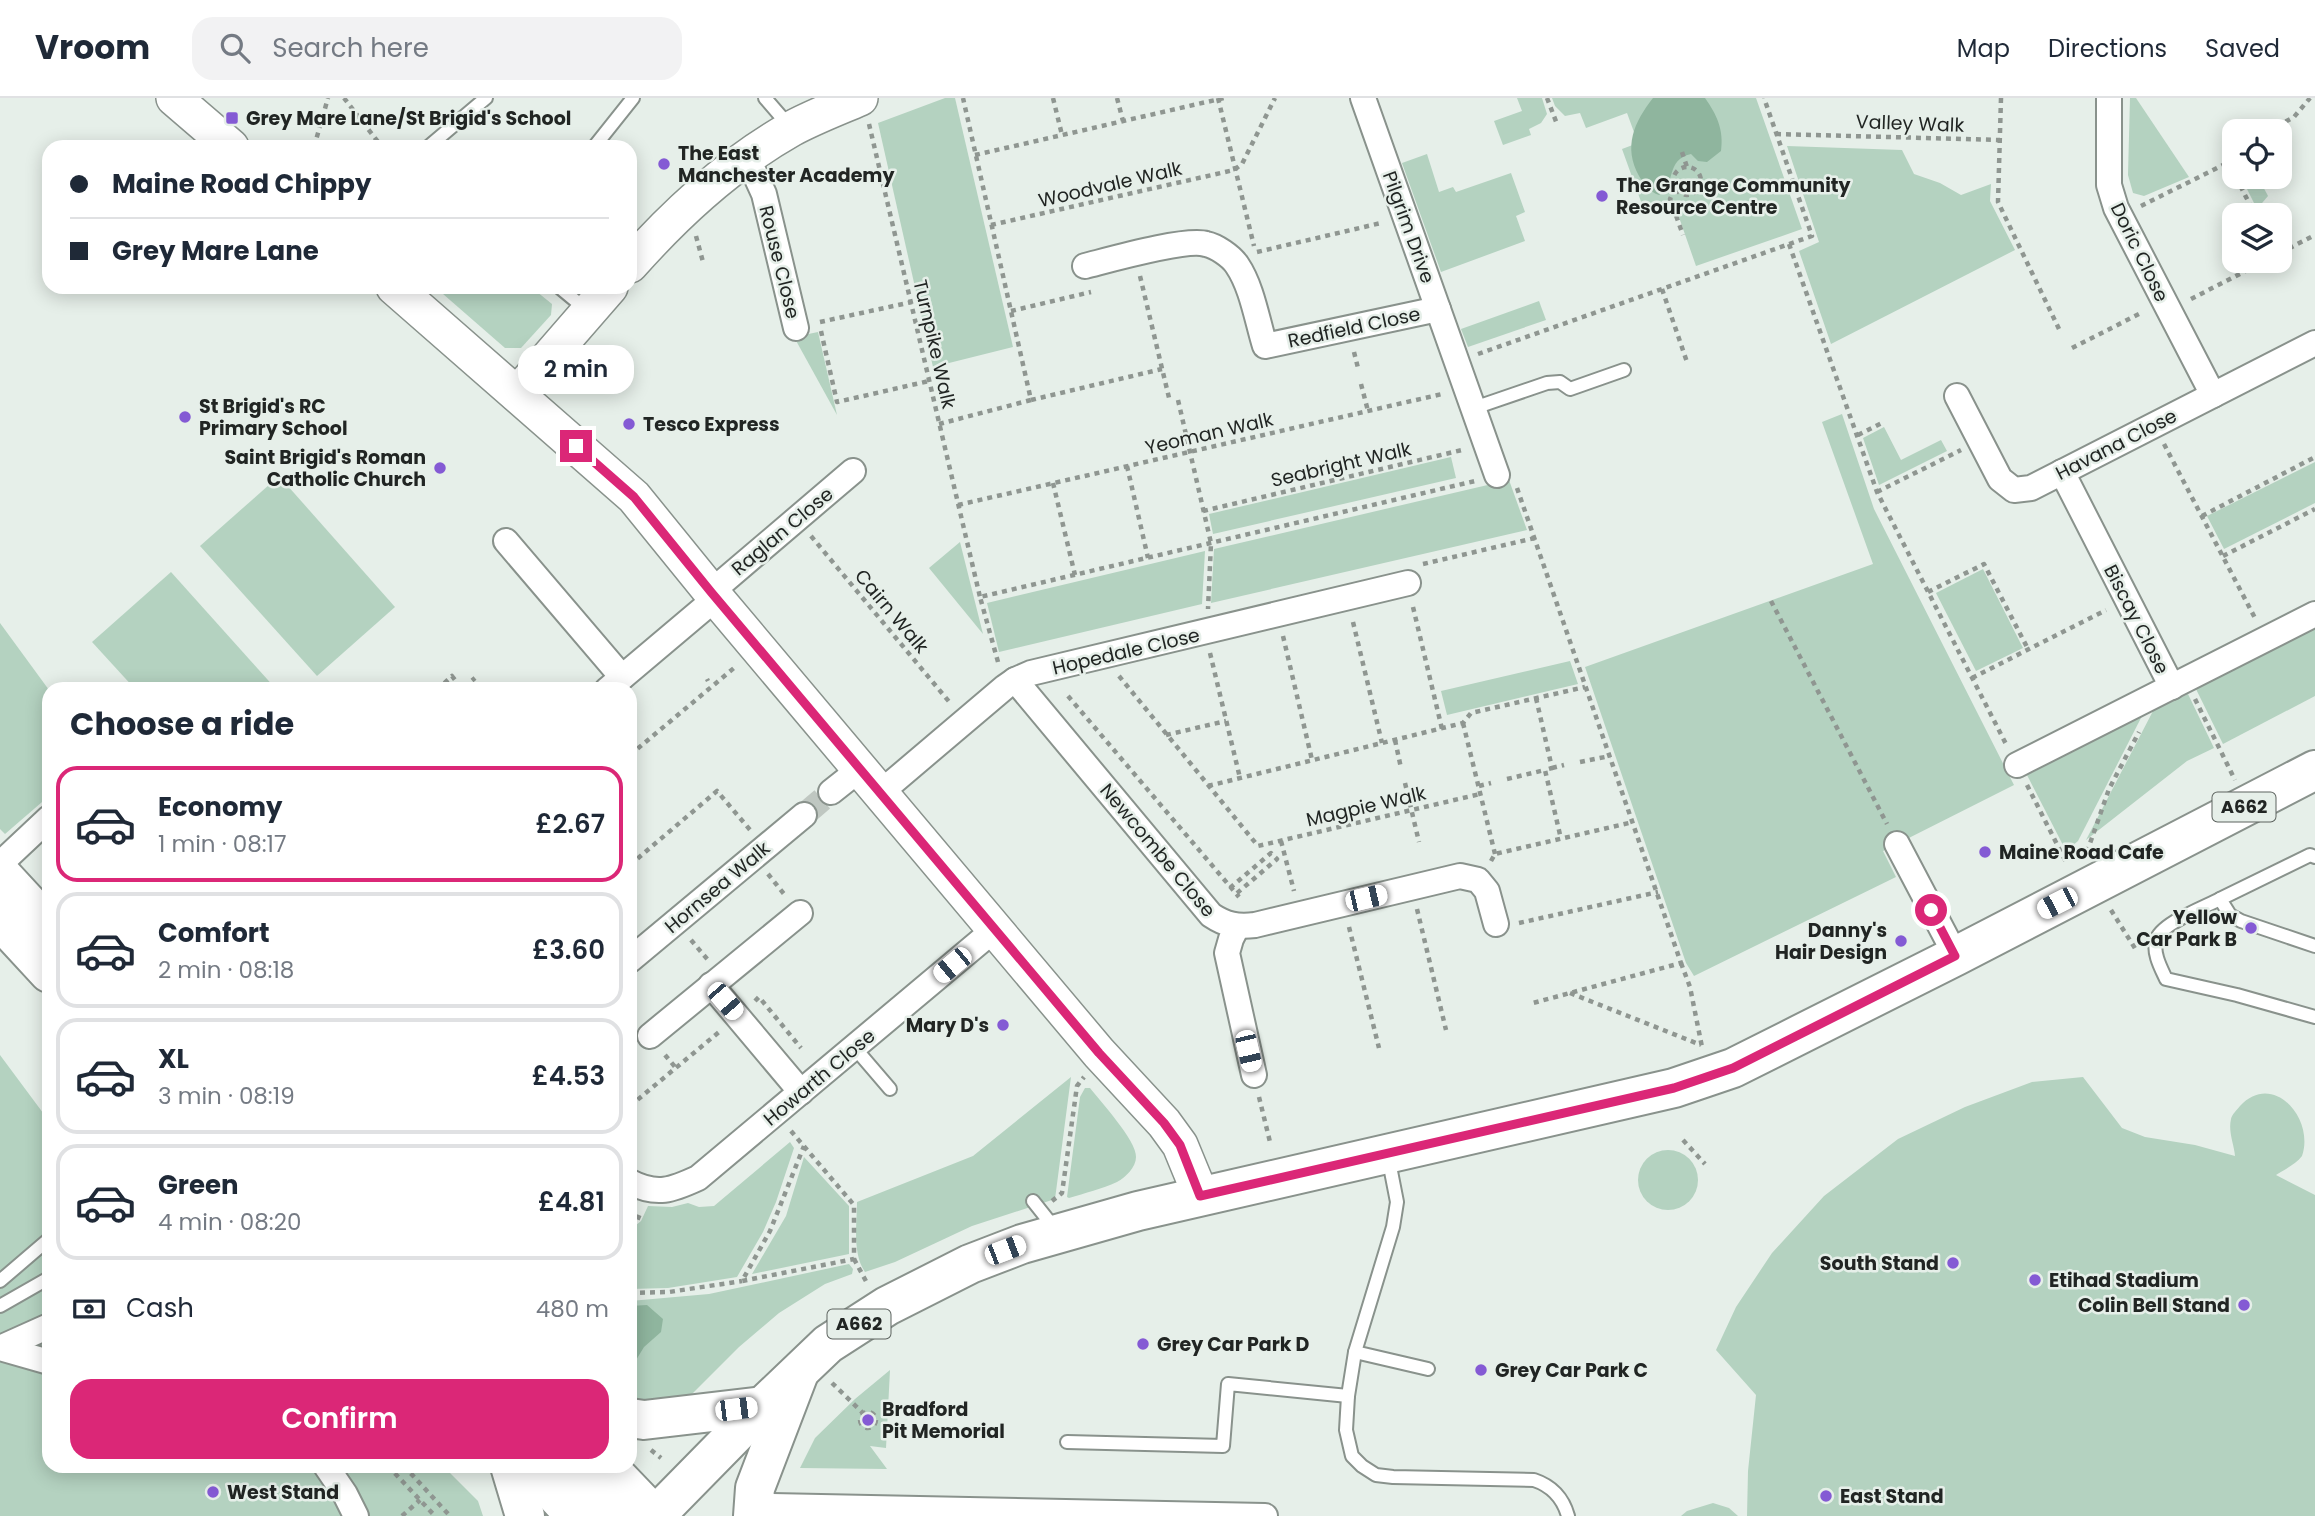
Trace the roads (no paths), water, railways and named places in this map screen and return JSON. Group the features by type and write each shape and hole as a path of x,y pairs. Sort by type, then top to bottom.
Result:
{"main road":[{"name":"A662","path":"655,1516 828,1344 887,1306 970,1264 1022,1244 1044,1215 1200,1196 1674,1088 1733,1068 2315,770"},
{"path":"0,873 42,918"},
{"path":"0,920 42,965"},
{"path":"762,1511 755,1488 805,1367"},
{"path":"637,1419 763,1406"},
{"path":"512,1473 525,1516"},
{"path":"535,1473 575,1516"},
{"path":"580,1473 613,1516"},
{"path":"614,1473 655,1516"}],"street":[{"path":"174,98 223,140"},
{"name":"Pilgrim Drive","path":"1363,98 1497,475"},
{"name":"Doric Close","path":"2109,98 2109,186 2121,216 2213,395"},
{"path":"637,257 664,226 745,159 792,129 864,111"},
{"name":"Rouse Close","path":"745,159 764,194 808,325"},
{"name":"Redfield Close","path":"1085,266 1175,245 1205,243 1230,257 1244,279 1265,346 1438,309"},
{"path":"402,294 634,497 713,595 1099,1053 1164,1123 1180,1145 1200,1196"},
{"path":"517,394 599,299"},
{"name":"Havana Close","path":"1957,396 2000,479 2014,490 2031,488 2315,342"},
{"name":"Raglan Close","path":"616,682 853,471"},
{"name":"Biscay Close","path":"2017,765 2172,687 2062,472"},
{"path":"506,541 614,682"},
{"name":"Hopedale Close","path":"870,781 965,721 1010,683 1031,673 1408,583"},
{"path":"2172,687 2315,614"},
{"name":"Newcombe Close","path":"1010,683 1211,915 1222,923 1237,927 1255,925 1460,876 1478,880 1501,918"},
{"path":"831,792 870,781"},
{"name":"Hornsea Walk","path":"637,954 804,815"},
{"path":"0,864 42,825"},
{"path":"1897,844 1955,956"},
{"path":"650,1036 800,913"},
{"path":"1237,927 1227,953 1254,1075"},
{"name":"Howarth Close","path":"637,1185 649,1191 674,1189 698,1178 995,929"},
{"path":"717,981 738,1016 800,1092"},
{"path":"0,1348 42,1329"},
{"path":"0,1348 42,1360"},
{"path":"331,1473 356,1516"},
{"path":"762,1511 1265,1516"}],"lane":[{"path":"436,140 486,98"},
{"path":"600,140 633,98"},
{"path":"765,98 792,129"},
{"path":"1470,398 1547,383 1560,382 1570,389 1624,370"},
{"path":"2315,857 2310,855 2220,899 2166,927 2156,939 2156,953 2166,979 2250,998 2315,1017"},
{"path":"2220,899 2230,915 2241,921 2315,946"},
{"path":"854,1047 890,1089"},
{"path":"1388,1153 1397,1202 1393,1227 1355,1352 1346,1430 1352,1456 1376,1475 1394,1478 1534,1480 1541,1482 1558,1496 1567,1516"},
{"path":"0,1281 42,1245"},
{"path":"0,1306 42,1282"},
{"path":"1355,1352 1428,1369"},
{"path":"1067,1442 1223,1446 1228,1384 1348,1395"}],"tunnel":[{"path":"804,815 831,792"}],"place":[{"name":"Grey Mare Lane/St Brigid's School","path":"232,118"},
{"name":"The East Manchester Academy","path":"664,164"},
{"name":"The Grange Community Resource Centre","path":"1602,196"},
{"name":"St Brigid's RC Primary School","path":"185,417"},
{"name":"Tesco Express","path":"629,424"},
{"name":"Saint Brigid's Roman Catholic Church","path":"440,468"},
{"name":"Maine Road Cafe","path":"1985,852"},
{"name":"Yellow Car Park B","path":"2251,928"},
{"name":"Danny's Hair Design","path":"1901,941"},
{"name":"Mary D's","path":"1003,1025"},
{"name":"South Stand","path":"1953,1263"},
{"name":"Etihad Stadium","path":"2035,1280"},
{"name":"Colin Bell Stand","path":"2244,1305"},
{"name":"Grey Car Park D","path":"1143,1344"},
{"name":"Grey Car Park C","path":"1481,1370"},
{"name":"Bradford Pit Memorial","path":"868,1420"},
{"name":"West Stand","path":"213,1492"},
{"name":"East Stand","path":"1826,1496"}]}
